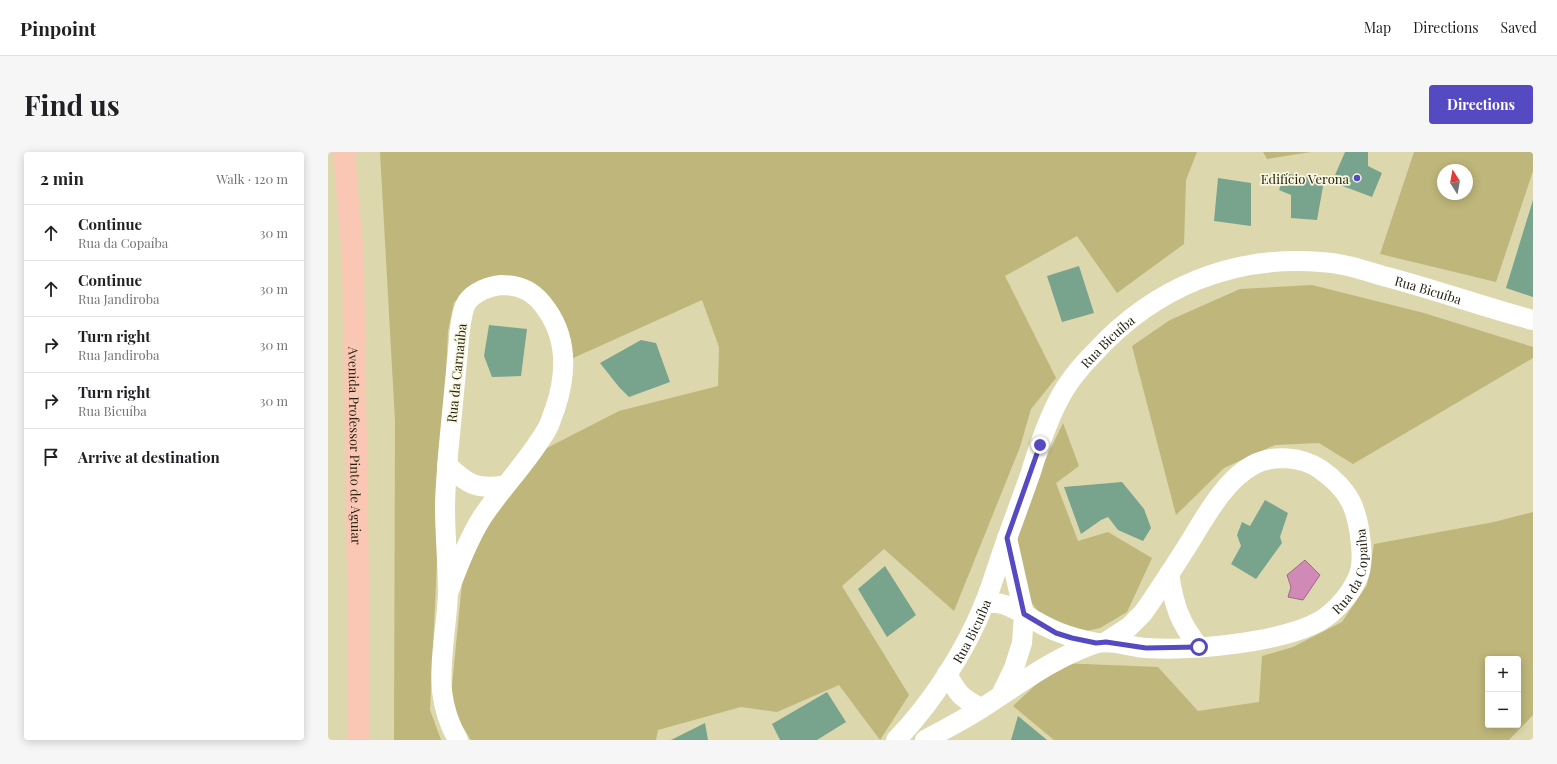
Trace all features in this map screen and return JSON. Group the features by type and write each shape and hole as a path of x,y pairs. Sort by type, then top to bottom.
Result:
{"main road":[{"name":"Avenida Professor Pinto de Aguiar","path":"344,152 353,258 359,642 359,740"}],"street":[{"name":"Rua Bicuíba","path":"896,740 915,718 947,674 966,641 985,602 1040,445 1057,402 1080,367 1113,332 1152,302 1190,282 1237,267 1277,262 1322,262 1359,269 1533,320"},
{"name":"Rua da Carnaúba","path":"448,593 463,554 477,527 506,485 536,447 548,427 558,398 563,377 564,358 560,337 552,318 542,302 527,289 510,285 493,286 478,293 467,302 461,320 447,465 445,505 448,593 443,645 442,691 447,715 458,740"},
{"name":"Rua da Copaíba","path":"1275,459 1297,459 1314,465 1330,476 1344,489 1355,509 1360,530 1362,553 1358,578 1342,601 1321,620 1295,631 1264,639 1199,647 1146,648 1101,643 1129,627 1143,613 1218,498 1236,478 1254,464 1275,459"},
{"path":"447,465 462,479 473,484 488,488 506,485"},
{"path":"1001,695 1014,668 1022,643 1024,614 1007,538"},
{"path":"1169,574 1178,614 1187,631 1199,647"},
{"path":"985,602 998,602 1005,604 1056,633 1072,638 1101,643"},
{"path":"925,740 981,708 1049,665 1101,643"},
{"path":"947,674 956,691 964,700 981,708"}],"shaded area":[{"path":"380,152 1197,152 1186,180 1184,244 1117,293 1077,236 1005,276 1056,378 1031,409 1020,447 954,611 884,549 842,586 909,695 880,740 839,685 777,712 741,707 658,730 656,740 471,740 450,706 468,522 545,449 619,411 718,386 719,347 702,300 571,359 552,305 492,277 454,302 448,331 430,710 441,740 394,740 395,421"},
{"path":"1263,152 1311,152 1267,159"},
{"path":"1414,152 1533,152 1533,171 1496,282 1380,254"},
{"path":"1312,285 1424,313 1533,347 1533,358 1353,464 1319,443 1275,445 1224,468 1176,515 1132,346 1170,320 1240,289"},
{"path":"1063,423 1079,466 1056,483 1078,541 1108,532 1152,558 1127,612 1100,628 1077,633 1044,619 1021,589 1012,544 1038,475"},
{"path":"1533,512 1533,715 1521,728 1521,656 1485,656 1485,728 1521,728 1509,740 1054,740 1013,706 1059,663 1158,667 1198,711 1259,702 1262,656 1293,647 1342,622 1367,585 1374,544 1494,522"},
{"path":"1305,560 1320,575 1303,600 1288,597 1291,587 1287,575"}],"building":[{"name":"Edifício Verona","path":"1345,152 1368,152 1368,166 1382,173 1372,197 1332,182"},
{"path":"1285,173 1324,181 1317,220 1291,218 1291,195 1279,190"},
{"path":"1218,178 1251,183 1251,226 1214,221"},
{"path":"1533,200 1533,297 1506,288"},
{"path":"1079,266 1094,313 1062,322 1047,276"},
{"path":"489,325 527,329 521,376 492,377 484,356"},
{"path":"641,340 656,343 670,382 629,397 600,363"},
{"path":"1122,482 1144,509 1151,528 1143,541 1118,530 1108,517 1081,534 1064,487"},
{"path":"1265,500 1288,513 1280,537 1282,543 1256,579 1231,564 1241,546 1237,535 1242,522 1250,526"},
{"path":"885,566 916,615 887,637 858,589"},
{"path":"827,692 846,722 817,740 780,740 772,724"},
{"path":"1018,716 1047,740 1011,740"},
{"path":"705,723 708,740 671,740"}],"place":[{"name":"Edifício Verona","path":"1357,178"}],"route":[{"path":"1040,445 1007,538 1024,614 1056,633 1096,643 1106,642 1146,648 1199,647"}]}
